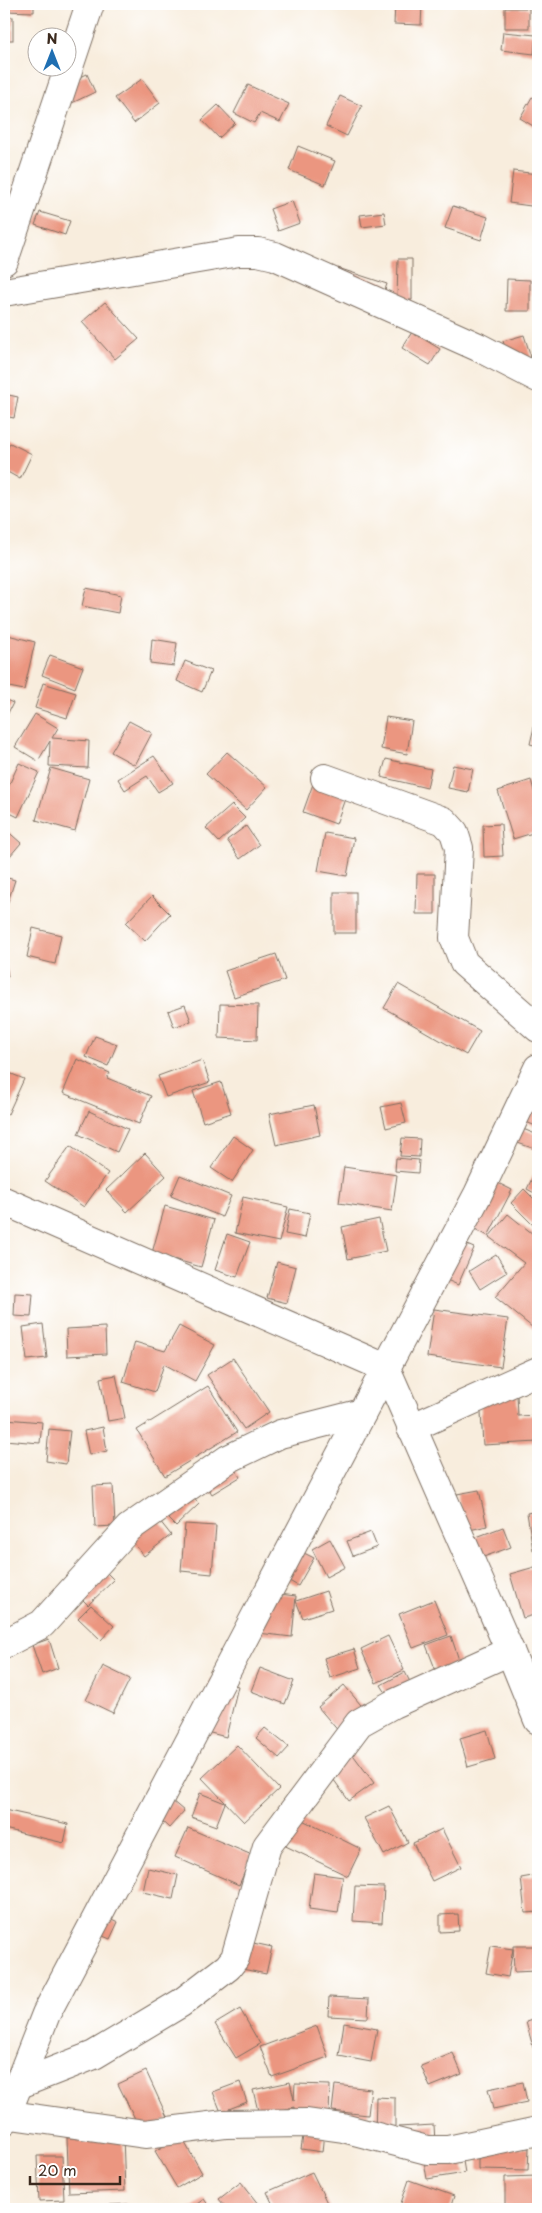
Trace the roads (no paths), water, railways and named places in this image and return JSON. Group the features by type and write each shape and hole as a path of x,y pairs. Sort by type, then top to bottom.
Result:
{"street":[{"path":"4,261 90,4"},
{"path":"4,292 239,252 258,252 275,256 478,347 538,378"},
{"path":"325,778 444,821 454,832 459,848 454,938 464,963 538,1028"},
{"path":"538,1068 478,1194 46,2014 20,2084 4,2116 145,2134 225,2124 307,2123 342,2128 427,2150 448,2150 538,2131"},
{"path":"4,1201 386,1368 510,1651 538,1720"},
{"path":"411,1428 538,1370"},
{"path":"4,1644 42,1624 129,1528 228,1459 280,1434 362,1413"},
{"path":"20,2084 94,2055 181,2003 228,1967 235,1958 267,1846 359,1723 394,1704 510,1651"}]}
